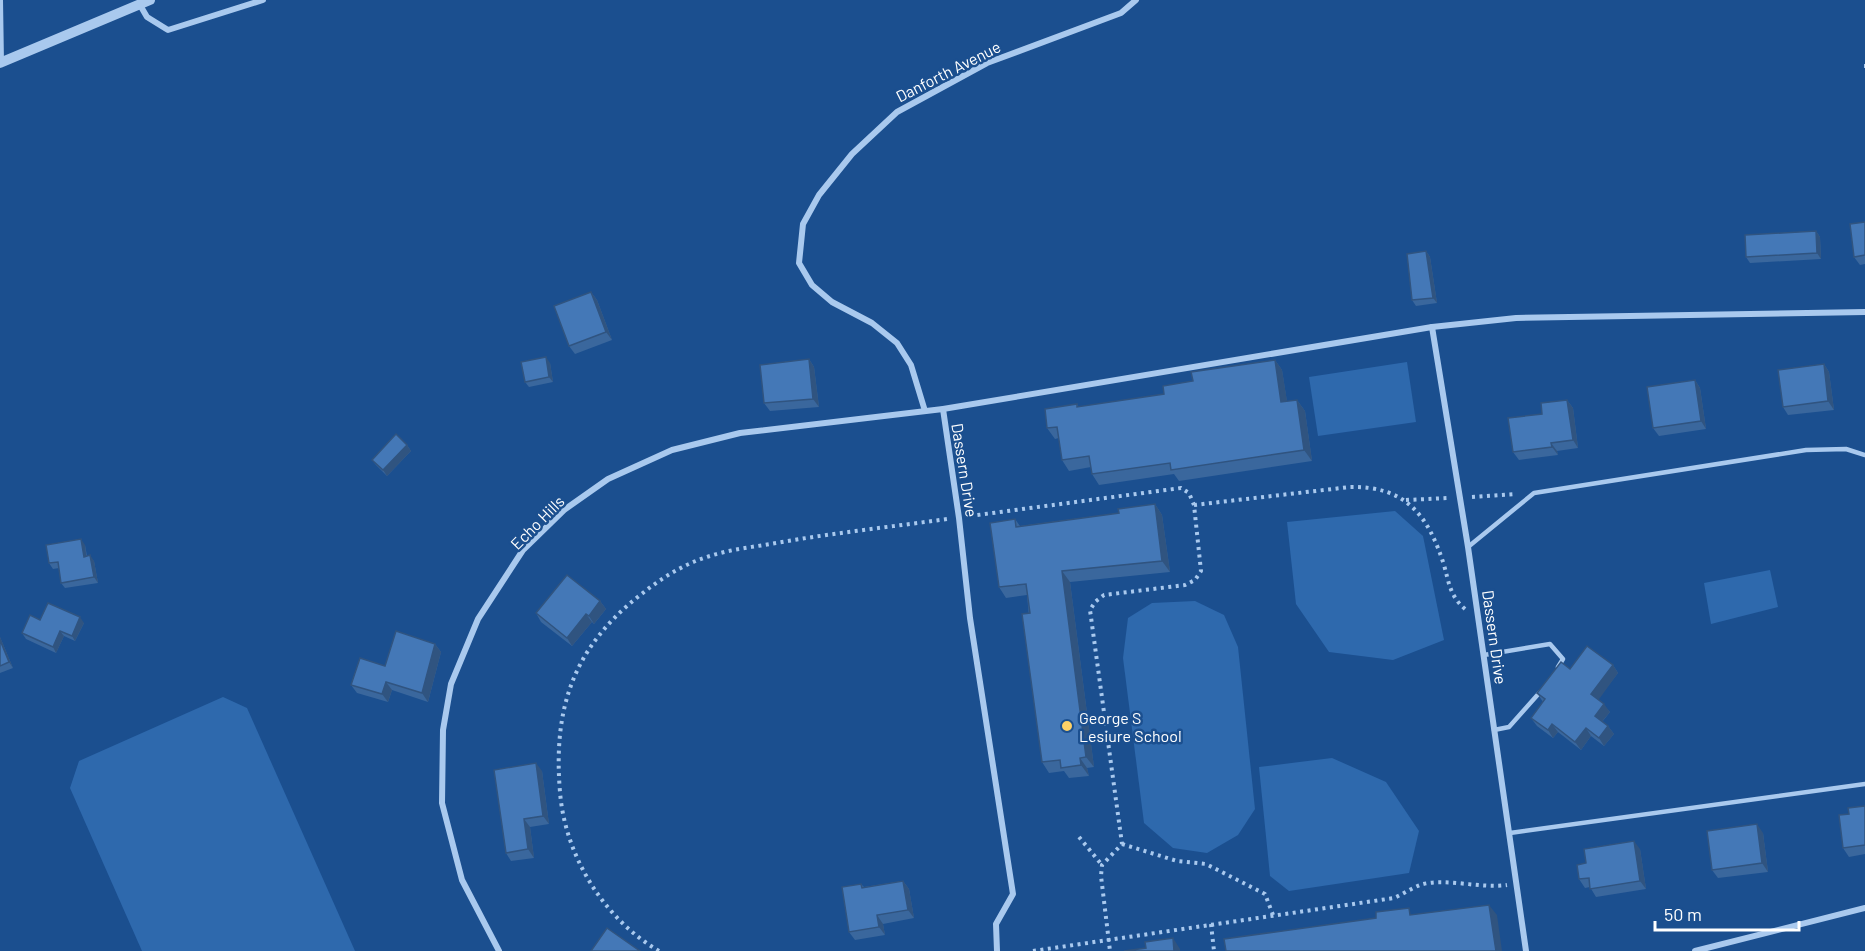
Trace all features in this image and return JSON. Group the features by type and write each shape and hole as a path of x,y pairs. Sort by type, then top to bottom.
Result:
{"street":[{"path":"0,0 1,63 145,2 147,16 168,30 262,0"},
{"name":"Danforth Avenue","path":"925,411 911,365 897,344 872,323 832,302 812,285 799,262 803,224 819,195 852,154 897,112 987,63 1121,13 1136,0"},
{"name":"Dassern Drive","path":"997,951 996,924 1013,894 970,618 959,518 943,409 1432,327 1516,318 1865,312"},
{"name":"Dassern Drive","path":"1432,327 1468,547 1527,951"},
{"name":"Echo Hills","path":"499,951 462,880 442,802 443,730 451,684 478,619 523,550 564,510 608,479 672,450 740,433 943,409"},
{"path":"1695,951 1865,908"}],"lane":[{"path":"1468,547 1534,493 1806,450 1846,448 1865,455"},
{"path":"1484,656 1550,644 1563,659 1553,675"},
{"path":"1494,730 1509,727 1548,683"},
{"path":"1510,833 1865,784"}],"path":[{"path":"1194,505 1350,488 1371,487 1392,493 1411,505 1433,534 1455,600 1468,612 1477,611"},
{"path":"659,951 616,917 591,887 575,853 560,802 558,738 565,700 575,670 593,642 626,606 658,581 709,556 795,540 959,518 1181,489 1189,493 1194,505 1201,571 1195,580 1185,585 1104,595 1095,602 1090,610 1122,844"},
{"path":"1079,837 1102,865"},
{"path":"1110,951 1101,876 1102,865 1122,844"},
{"path":"1122,844 1177,861 1206,864 1264,894 1274,915"},
{"path":"1033,951 1394,898 1422,885 1441,883 1488,888 1517,884"},
{"path":"1211,924 1214,951"}],"shaded area":[{"path":"1407,362 1416,422 1318,436 1309,377"},
{"path":"1395,511 1423,536 1444,640 1393,660 1329,652 1296,604 1287,522"},
{"path":"1770,570 1778,607 1711,624 1704,583"},
{"path":"1195,601 1224,615 1238,647 1255,809 1238,835 1207,853 1173,848 1144,823 1123,658 1128,618 1152,603"},
{"path":"223,697 247,708 355,951 142,951 70,788 79,761"},
{"path":"1332,758 1386,782 1419,831 1409,873 1289,891 1270,876 1259,767"}],"building":[{"path":"1865,222 1865,255 1854,257 1850,224"},
{"path":"1816,231 1817,253 1746,257 1745,235"},
{"path":"1426,251 1433,298 1412,300 1407,254"},
{"path":"591,292 606,332 569,346 554,306"},
{"path":"546,357 549,377 525,382 521,362"},
{"path":"809,359 813,399 764,403 760,365"},
{"path":"1275,360 1281,402 1297,400 1304,450 1171,470 1170,463 1092,474 1089,456 1062,460 1057,427 1047,428 1045,409 1077,404 1077,407 1164,394 1163,386 1193,381 1191,372"},
{"path":"1824,364 1828,401 1783,407 1778,370"},
{"path":"1695,380 1701,421 1653,428 1647,387"},
{"path":"1567,400 1573,440 1551,443 1552,447 1513,452 1508,418 1542,414 1541,403"},
{"path":"396,434 407,445 383,470 372,460"},
{"path":"1155,504 1162,561 1062,571 1086,757 1080,758 1081,765 1061,768 1060,760 1042,762 1022,614 1030,613 1026,584 999,587 990,523 1015,519 1016,527 1119,513 1118,509"},
{"path":"81,539 84,557 90,555 94,577 61,583 58,562 49,563 46,545"},
{"path":"567,575 600,601 567,638 536,613"},
{"path":"48,603 80,617 72,636 60,631 53,647 22,633 30,615 40,620"},
{"path":"396,631 435,644 422,693 386,682 382,694 351,685 360,658 385,666"},
{"path":"0,640 9,662 0,666"},
{"path":"1587,646 1613,665 1591,694 1604,704 1595,716 1608,726 1599,738 1586,728 1575,742 1552,724 1548,730 1531,718 1545,699 1537,693 1561,662 1570,669"},
{"path":"536,763 543,816 524,819 528,849 506,853 494,770"},
{"path":"1865,806 1865,845 1843,848 1839,815 1849,814 1848,808"},
{"path":"1757,824 1762,863 1712,870 1707,831"},
{"path":"1634,841 1640,881 1590,889 1589,878 1579,879 1577,865 1586,863 1584,849"},
{"path":"903,881 908,910 877,915 879,927 849,932 842,887 861,884 862,888"},
{"path":"1489,905 1496,951 1226,951 1224,939 1376,918 1376,912 1409,908 1410,915"},
{"path":"607,928 640,951 591,951"},
{"path":"1173,938 1174,951 1124,951 1146,948 1145,942"}],"place":[{"name":"George S Lesiure School","path":"1067,726"}]}
